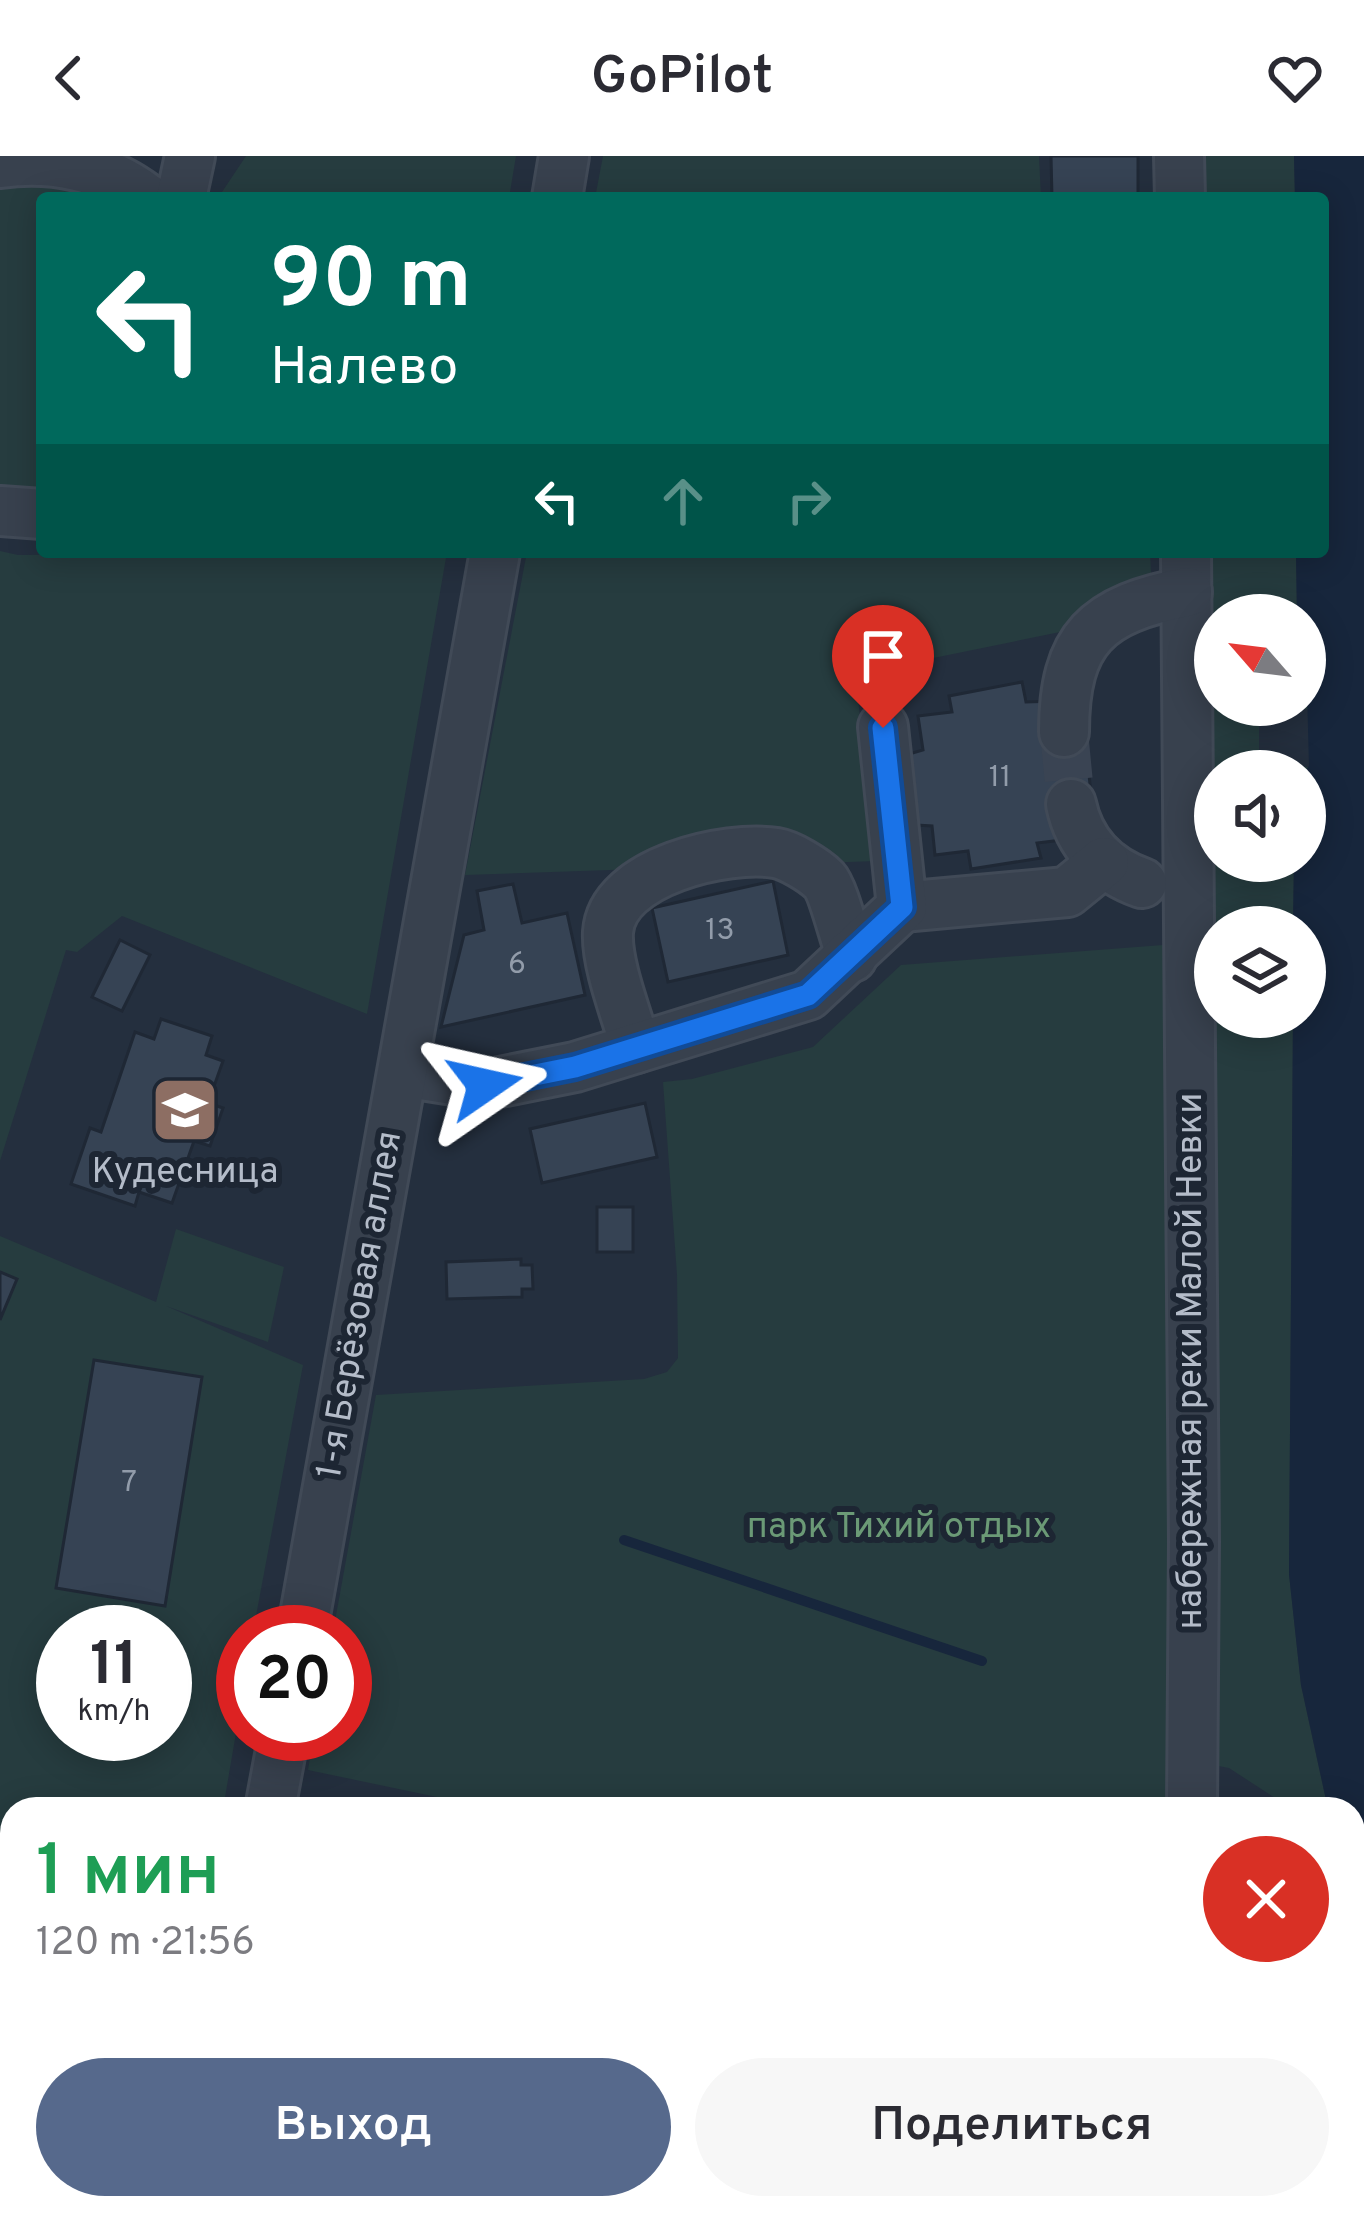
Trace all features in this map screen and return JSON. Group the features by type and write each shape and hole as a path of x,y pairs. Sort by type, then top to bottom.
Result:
{"street":[{"path":"99,171 157,156"},
{"path":"183,192 190,156"},
{"path":"558,192 564,156"},
{"path":"1179,156 1180,192"},
{"path":"0,163 38,159 99,171 136,192"},
{"path":"0,511 36,514"},
{"name":"1-я Берёзовая аллея","path":"307,1605 494,558"},
{"path":"1064,732 1069,671 1090,632 1186,572"},
{"name":"набережная реки Малой Невки","path":"1186,572 1192,1797"},
{"path":"883,728 902,907"},
{"path":"403,1072 485,1085 575,1067 808,995 902,907 1067,892 1123,872 1088,847 1071,804"},
{"path":"636,1048 608,932 615,906 647,879 734,851 781,853 826,882 852,957"},
{"path":"272,1797 279,1761"}],"green space":[{"path":"246,156 516,156 510,192 222,192"},
{"path":"603,156 1039,156 1041,192 596,192"},
{"path":"1203,156 1294,156 1295,192 1204,192"},
{"path":"28,177 87,192 36,192 36,489 0,486 0,184"},
{"path":"0,551 36,558 446,558 367,1014 122,916 77,952 66,950 0,1161"},
{"path":"526,558 1150,558 1153,613 855,674 877,861 465,875"},
{"path":"1205,558 1296,558 1297,594 1205,594"},
{"path":"1205,726 1259,726 1259,750 1205,750"},
{"path":"1206,882 1294,882 1293,906 1206,906"},
{"name":"парк Тихий отдых","path":"1176,944 1179,1797 437,1797 308,1770 310,1761 372,1761 372,1605 338,1605 376,1395 644,1379 667,1372 678,1358 677,1275 663,1082 692,1079 813,1047 901,965"},
{"path":"1206,1038 1293,1038 1289,1574 1301,1685 1325,1797 1274,1797 1229,1768 1208,1764"},
{"path":"176,1229 284,1267 268,1342 166,1306 303,1365 258,1605 216,1605 216,1761 231,1761 225,1797 0,1797 0,1236 156,1302"}],"water":[{"path":"1294,156 1364,156 1364,1797 1325,1797 1301,1685 1289,1574 1293,1038 1326,1038 1326,906 1293,906 1294,882 1326,882 1326,750 1309,750 1308,726 1326,726 1326,594 1297,594 1296,558 1329,558 1329,192 1295,192"}],"building":[{"path":"1051,156 1138,156 1138,192 1052,192"},
{"path":"1022,682 1026,702 1057,701 1084,730 1092,802 1070,839 1037,843 1041,858 971,869 968,851 935,855 932,826 916,825 909,754 923,750 918,716 952,712 949,696"},
{"path":"773,881 788,955 668,982 652,908"},
{"path":"513,884 522,923 567,913 585,995 441,1027 464,935 484,930 477,891"},
{"path":"120,940 150,955 122,1011 92,997"},
{"path":"161,1019 212,1036 206,1055 223,1061 208,1103 223,1108 210,1146 194,1141 172,1203 139,1192 135,1206 71,1184 90,1128 101,1132 135,1032 154,1039"},
{"path":"645,1103 657,1157 542,1183 530,1129"},
{"path":"597,1207 633,1207 633,1252 597,1252"},
{"path":"521,1259 521,1265 532,1265 533,1289 522,1289 522,1297 447,1299 446,1262"},
{"path":"0,1272 17,1279 0,1320"},
{"path":"94,1360 202,1377 165,1605 56,1588"}],"waterway":[{"path":"624,1540 982,1661"}],"tunnel":[{"path":"1064,732 1071,804"}],"place":[{"name":"Кудесница","path":"185,1110"}],"route":[{"path":"485,1085 575,1067 808,995 847,962 902,907 883,728"}]}
